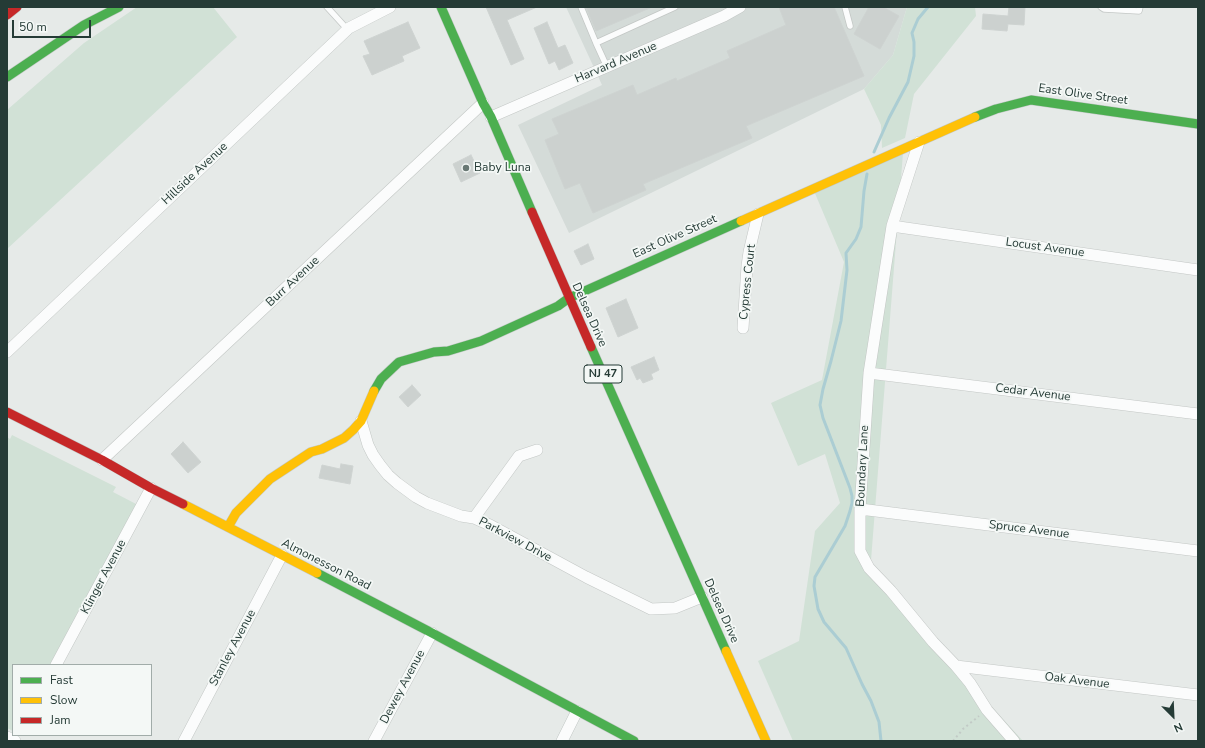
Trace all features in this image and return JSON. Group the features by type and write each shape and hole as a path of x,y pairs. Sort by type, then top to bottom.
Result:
{"main road":[{"path":"7,15 17,7"},
{"path":"7,76 79,28 119,7"},
{"name":"Delsea Drive","path":"441,7 766,741"},
{"path":"7,76 89,12"},
{"name":"East Olive Street","path":"228,527 236,513 270,479 311,452 322,449 344,438 361,421 381,379 399,362 434,352 448,351 481,341 558,306 569,298 984,113 1030,100 1198,124"},
{"name":"Almonesson Road","path":"7,412 102,460 151,488 432,633 634,741"}],"street":[{"name":"Hillside Avenue","path":"8,348 348,30 390,7"},
{"name":"Harvard Avenue","path":"491,117 724,16 740,7"},
{"name":"Burr Avenue","path":"102,460 483,103"},
{"name":"Boundary Lane","path":"920,142 892,226 869,373 860,509 860,551 869,568 891,591 933,642 956,666 970,683 987,710 1014,741"},
{"name":"Cypress Court","path":"743,328 747,266 758,214"},
{"name":"Locust Avenue","path":"892,226 1198,270"},
{"name":"Cedar Avenue","path":"869,373 1198,414"},
{"name":"Parkview Drive","path":"361,421 368,445 373,455 388,475 396,483 427,503 461,516 474,518 522,542 592,581 651,609 675,608 702,598"},
{"path":"474,518 519,456 537,450"},
{"name":"Klinger Avenue","path":"57,664 151,488"},
{"name":"Spruce Avenue","path":"860,509 1198,551"},
{"name":"Stanley Avenue","path":"184,741 282,555"},
{"name":"Dewey Avenue","path":"374,741 432,633"},
{"name":"Oak Avenue","path":"956,666 1198,696"},
{"path":"562,741 577,711"},
{"path":"7,737 15,741"}],"lane":[{"path":"327,7 348,30"},
{"path":"581,7 607,67"},
{"path":"596,43 675,7"},
{"path":"845,7 850,26"},
{"path":"1101,7 1104,9 1139,11 1140,7"}],"path":[{"path":"953,741 963,729 987,710"}],"shaded area":[{"path":"566,7 907,7 893,55 864,89 569,233 518,125 602,85"}],"green space":[{"path":"137,7 213,7 237,37 7,249 7,110 84,43"},
{"path":"907,7 975,7 976,16 914,94 905,138 882,148 881,125 864,89 893,55"},
{"path":"903,153 870,573 1023,741 793,741 758,661 799,641 815,531 840,503 825,454 798,466 771,403 822,380 844,262 814,191"},
{"path":"12,435 116,487 113,492 138,505 51,664 12,664 12,730 7,728 7,437 10,439"}],"building":[{"path":"486,7 537,7 507,20 524,59 511,65"},
{"path":"586,7 652,7 596,31"},
{"path":"779,7 834,7 864,76 746,126 752,138 643,184 646,190 593,213 580,183 565,189 545,140 559,134 552,119 633,85 637,95 676,78 677,81 730,58 727,51 786,25"},
{"path":"869,7 883,7 899,16 880,49 854,34"},
{"path":"1009,7 1025,7 1024,25 1008,24 1007,31 982,29 983,14 1008,16"},
{"path":"408,22 420,48 402,56 404,61 372,75 363,56 370,54 364,41"},
{"path":"547,22 558,48 565,45 573,63 559,70 555,61 549,64 534,28"},
{"name":"Baby Luna","path":"471,155 480,173 461,182 453,164"},
{"path":"588,244 594,259 581,265 574,251"},
{"path":"626,299 638,328 618,337 606,308"},
{"path":"654,357 659,370 651,374 653,379 643,383 640,378 637,380 631,367"},
{"path":"412,385 421,395 408,407 399,397"},
{"path":"183,442 201,462 188,473 171,454"},
{"path":"341,464 353,466 350,484 319,478 322,465 340,469"}],"waterway":[{"path":"874,152 889,118 908,82 914,56 914,42 912,33 918,19 928,7"},
{"path":"867,174 861,227 856,239 846,253 847,270 841,321 820,405 823,418 850,488 852,503 845,526 815,577 814,586 818,609 824,622 846,648 871,701 879,722 881,741"}],"traffic: fast":[{"path":"7,77 84,25 119,7"},
{"path":"441,7 532,212"},
{"path":"975,117 996,109 1031,100 1198,124"},
{"path":"374,391 381,379 399,362 434,352 448,351 481,341 558,306 569,298 741,221"},
{"path":"591,347 726,651"},
{"path":"317,573 634,741"}],"traffic: slow":[{"path":"741,221 975,117"},
{"path":"228,527 236,513 270,479 311,452 322,449 344,438 353,430 361,421 374,391"},
{"path":"183,504 317,573"},
{"path":"726,651 766,741"}],"traffic: jam":[{"path":"7,15 17,7"},
{"path":"532,212 591,347"},
{"path":"7,412 102,460 151,488 183,504"}],"place":[{"name":"Baby Luna","path":"466,168"}]}
